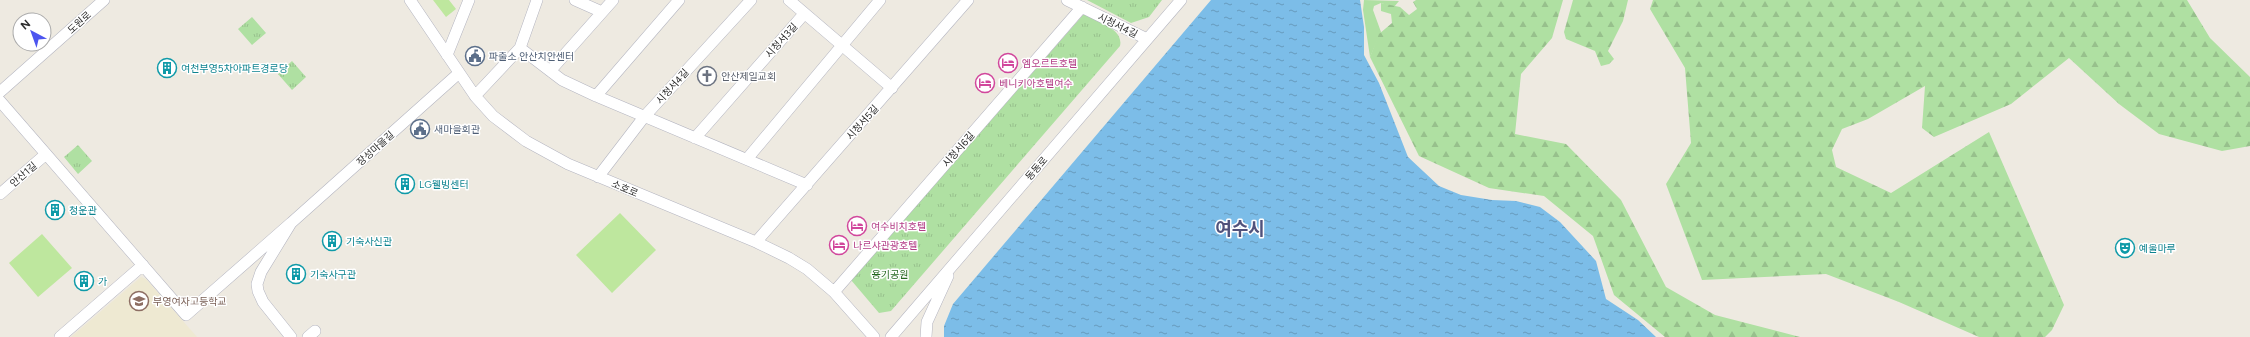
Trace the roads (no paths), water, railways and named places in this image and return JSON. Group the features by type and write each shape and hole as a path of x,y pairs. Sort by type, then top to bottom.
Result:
{"street":[{"name":"도원로","path":"0,92 104,0"},
{"name":"소호로","path":"410,0 475,96 493,116 526,141 545,153 598,177 756,242 807,269 834,292 874,337"},
{"path":"447,55 468,0"},
{"path":"475,96 520,48 538,0"},
{"path":"575,0 602,12"},
{"path":"550,71 613,0"},
{"path":"596,96 679,0"},
{"name":"시청서4길","path":"598,177 644,117 751,0"},
{"path":"789,0 892,88"},
{"name":"시청서5길","path":"756,242 968,0"},
{"name":"시청서4길","path":"1067,0 1147,39"},
{"name":"동동로","path":"891,337 1181,0"},
{"path":"747,159 842,46 875,2"},
{"name":"시청서6길","path":"834,292 1082,7"},
{"name":"시청서3길","path":"695,138 804,14"},
{"path":"520,48 550,71 575,87 807,185"},
{"name":"장성마을길","path":"143,265 186,315 459,73"},
{"path":"0,101 143,265 60,337"},
{"name":"안산1길","path":"0,194 46,154"},
{"name":"장성마을길","path":"291,223 261,272 258,284 258,291 263,302 291,337"},
{"path":"926,337 930,317 956,262"}],"water":[{"path":"1211,0 1360,0 1364,27 1364,55 1379,83 1408,157 1439,186 1461,195 1492,200 1516,201 1540,207 1560,222 1596,261 1606,299 1638,320 1656,337 944,337 944,326 953,304"}],"place":[{"name":"파출소 안산치안센터","path":"475,56"},
{"name":"엠오르트호텔","path":"1008,63"},
{"name":"여천부영5차아파트경로당","path":"167,68"},
{"name":"안산제일교회","path":"707,76"},
{"name":"베니키아호텔여수","path":"985,83"},
{"name":"새마을회관","path":"420,129"},
{"name":"LG웰빙센터","path":"405,184"},
{"name":"청운관","path":"55,210"},
{"name":"여수비치호텔","path":"857,226"},
{"name":"기숙사신관","path":"332,241"},
{"name":"나르샤관광호텔","path":"839,245"},
{"name":"예울마루","path":"2125,248"},
{"name":"기숙사구관","path":"296,274"},
{"name":"가","path":"84,281"},
{"name":"부영여자고등학교","path":"139,301"}],"district":[{"name":"여수시","path":"1240,229"}],"park label":[{"name":"용기공원","path":"890,274"}]}
